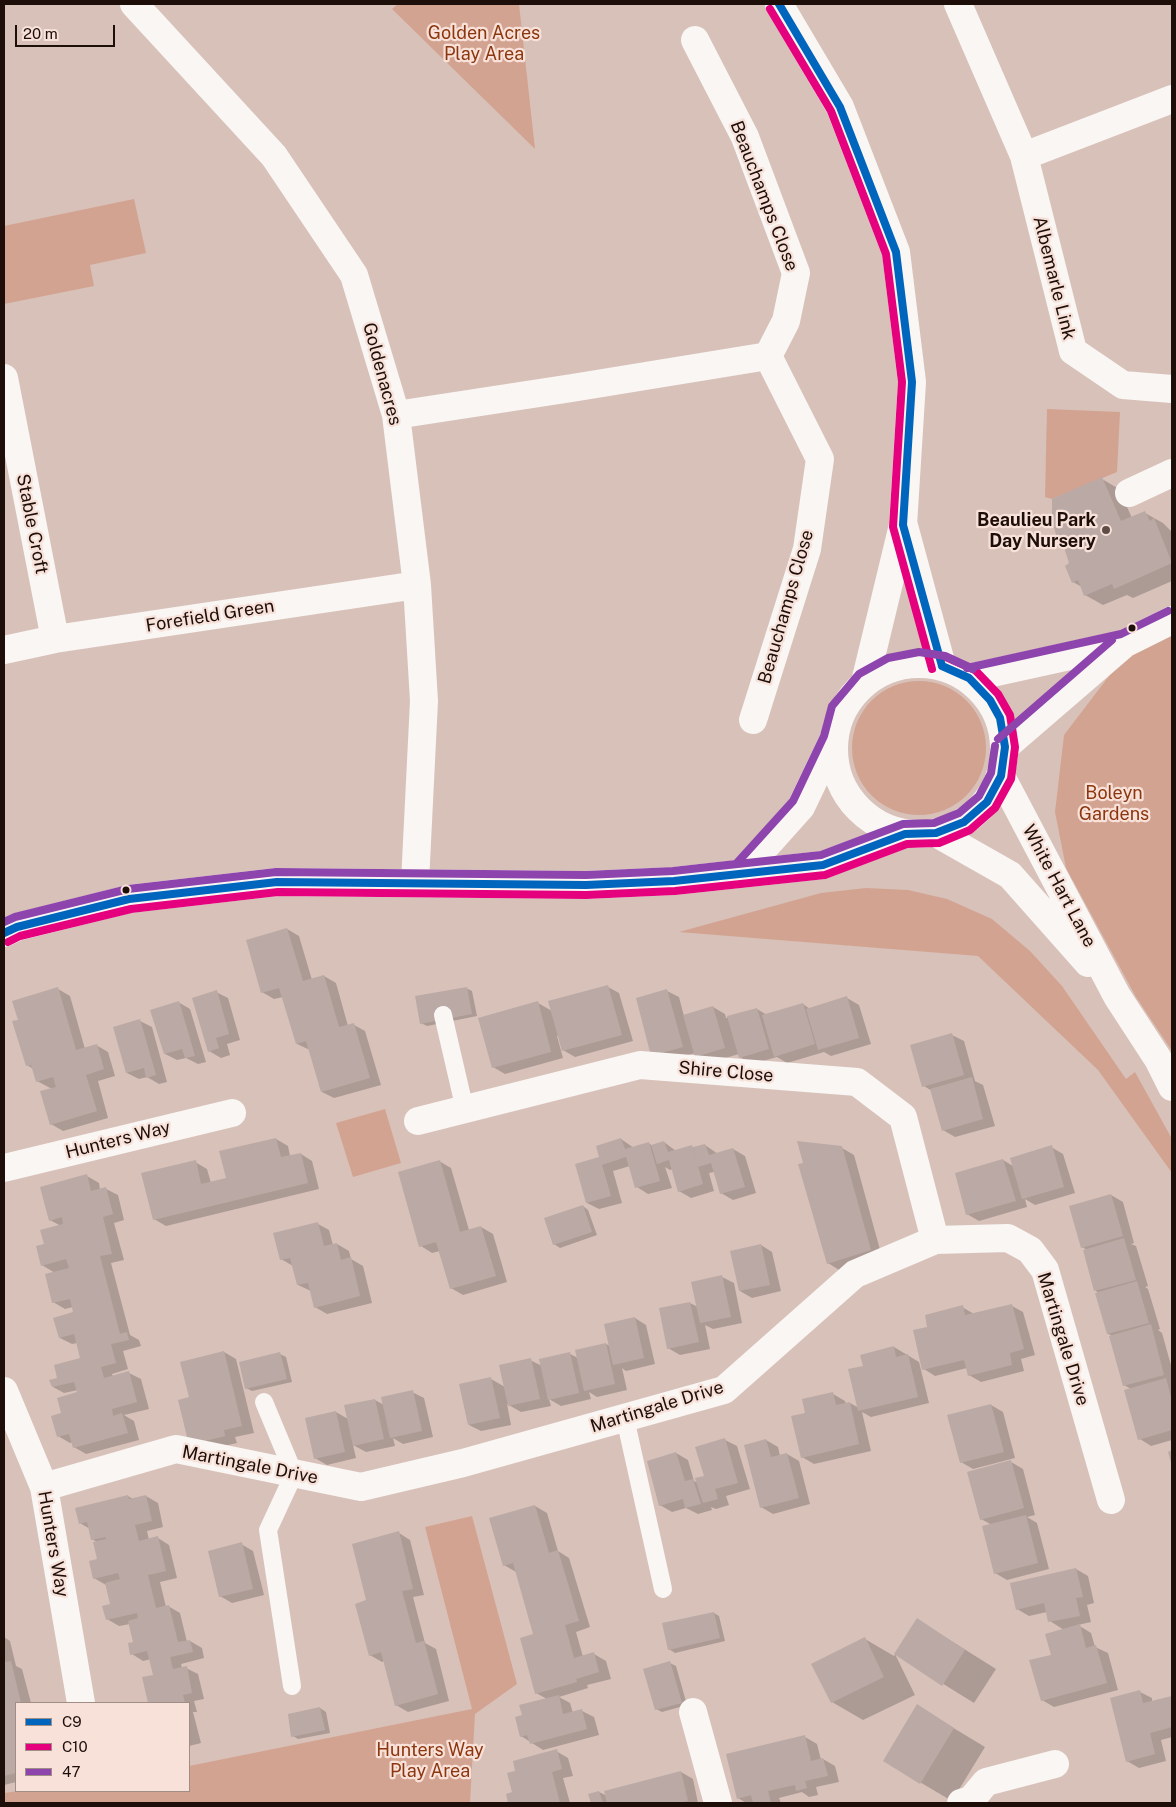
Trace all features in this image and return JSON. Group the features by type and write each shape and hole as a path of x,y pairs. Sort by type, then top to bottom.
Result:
{"street":[{"name":"Goldenacres","path":"135,4 274,156 354,275 396,415 417,585 424,701 415,882"},
{"path":"778,4 840,107 896,252 912,382 903,524 865,682"},
{"name":"Albemarle Link","path":"958,4 1024,156 1073,350 1123,385 1172,390"},
{"name":"Beauchamps Close","path":"695,40 745,137 796,273 786,321 768,356 820,459 807,549 753,720"},
{"path":"1024,156 1172,99"},
{"path":"396,415 768,356"},
{"name":"Stable Croft","path":"4,378 55,640"},
{"path":"1129,493 1172,473"},
{"path":"903,524 942,666"},
{"name":"Forefield Green","path":"4,650 55,640 417,585"},
{"path":"1005,746 1124,644 1172,620"},
{"path":"969,678 1124,644"},
{"path":"4,933 17,927 139,898 277,882 586,885 674,881 741,874 823,865 906,834 936,833 964,822 987,802 1001,776 1005,746 1000,718 990,700 969,678 942,666 920,662 891,667 865,682 842,711 834,740 801,807 741,874"},
{"path":"834,740 833,756 841,785 858,809 878,824 906,834"},
{"name":"White Hart Lane","path":"1001,776 1117,996 1158,1059 1172,1087"},
{"name":"White Hart Lane","path":"936,833 1010,875 1117,996"},
{"name":"Shire Close","path":"418,1121 640,1065 857,1082 903,1118 934,1240"},
{"name":"Hunters Way","path":"4,1168 232,1113"},
{"name":"Martingale Drive","path":"44,1487 176,1449 361,1487 463,1463 724,1390 855,1274 934,1240 1008,1238 1030,1250 1045,1270 1111,1500"},
{"name":"Hunters Way","path":"4,1391 44,1487 81,1702"},
{"path":"693,1712 718,1803"},
{"path":"961,1803 970,1800 986,1782 1055,1764"}],"lane":[{"path":"443,1015 465,1110"},
{"path":"264,1402 294,1474 268,1530 292,1686"},
{"path":"625,1418 663,1589"}],"green space":[{"name":"Golden Acres Play Area","path":"398,4 519,4 535,149 392,9"},
{"path":"134,199 146,253 90,265 94,286 4,304 4,226"},
{"path":"1047,409 1120,412 1117,472 1052,499 1045,497"},
{"name":"Boleyn Gardens","path":"1172,629 1172,1051 1136,997 1066,868 1055,812 1064,735 1125,655"},
{"path":"919,681 945,686 956,692 966,701 975,711 981,722 986,748 981,774 975,785 966,795 956,804 945,810 919,815 893,810 882,804 872,795 863,785 857,774 852,748 857,722 863,711 872,701 882,692 893,686"},
{"path":"866,888 908,890 947,899 992,919 1030,951 1062,986 1126,1079 1135,1072 1172,1139 1172,1173 1098,1070 978,956 679,932 821,893"},
{"path":"385,1109 401,1163 353,1177 336,1123"},
{"name":"Hunters Way Play Area","path":"472,1516 517,1684 475,1714 470,1803 4,1803 4,1793 15,1791 190,1792 190,1766 472,1709 425,1527"}],"building":[{"name":"Beaulieu Park Day Nursery","path":"1102,477 1121,521 1145,511 1150,521 1154,518 1172,563 1114,589 1112,584 1084,596 1078,580 1072,583 1065,566 1069,563 1061,538 1057,538 1052,521 1052,499"},
{"path":"287,928 303,981 324,975 339,1027 354,1023 370,1078 321,1092 306,1041 296,1044 279,988 261,993 246,940"},
{"path":"608,985 622,1035 562,1051 548,1001"},
{"path":"58,987 76,1050 97,1044 104,1069 86,1075 97,1111 50,1125 40,1091 56,1087 53,1077 36,1082 31,1065 26,1066 12,1021 18,1020 12,1001"},
{"path":"467,987 472,1014 420,1024 415,996"},
{"path":"667,989 683,1047 651,1056 636,998"},
{"path":"217,990 229,1034 216,1038 219,1048 208,1052 192,998"},
{"path":"847,996 859,1038 818,1050 806,1009"},
{"path":"179,1001 195,1056 185,1058 182,1049 164,1054 150,1010"},
{"path":"538,1001 551,1052 492,1068 478,1018"},
{"path":"803,1003 815,1044 774,1057 762,1015"},
{"path":"713,1006 725,1048 695,1057 683,1015"},
{"path":"757,1008 769,1049 739,1058 727,1016"},
{"path":"140,1019 156,1075 146,1078 144,1068 126,1073 113,1027"},
{"path":"952,1033 964,1075 922,1087 910,1045"},
{"path":"972,1077 983,1119 942,1131 930,1089"},
{"path":"276,1138 281,1157 301,1153 308,1183 153,1220 141,1173 196,1160 201,1184 226,1178 219,1151"},
{"path":"621,1138 625,1149 649,1142 660,1181 635,1188 626,1157 602,1165 611,1196 586,1203 575,1164 599,1157 596,1146"},
{"path":"664,1141 668,1152 692,1145 703,1184 678,1192 669,1160 657,1164 651,1145"},
{"path":"797,1141 842,1146 871,1250 827,1264 798,1164 803,1163"},
{"path":"705,1144 709,1155 733,1148 745,1187 720,1194 711,1163 698,1167 693,1147"},
{"path":"1052,1145 1064,1187 1022,1199 1010,1158"},
{"path":"1003,1159 1016,1201 966,1215 955,1173"},
{"path":"440,1160 460,1232 481,1226 496,1276 450,1289 436,1242 419,1247 398,1172"},
{"path":"87,1174 91,1191 106,1187 113,1214 103,1217 112,1254 100,1256 120,1334 127,1332 129,1340 111,1344 116,1363 101,1367 104,1378 129,1371 137,1402 112,1409 113,1416 122,1413 128,1433 73,1448 69,1434 57,1437 51,1416 61,1413 57,1398 77,1392 74,1382 52,1387 49,1380 57,1378 54,1365 80,1358 74,1334 59,1338 53,1318 73,1312 70,1299 52,1303 45,1274 69,1268 66,1259 41,1266 36,1246 44,1244 40,1230 63,1224 62,1217 49,1221 40,1187"},
{"path":"1111,1194 1123,1236 1081,1248 1069,1206"},
{"path":"583,1205 592,1232 553,1245 544,1218"},
{"path":"318,1222 324,1246 337,1243 341,1260 351,1257 360,1296 314,1308 308,1283 297,1285 290,1258 280,1260 273,1233"},
{"path":"1124,1238 1136,1280 1094,1291 1083,1250"},
{"path":"761,1244 770,1285 739,1291 730,1251"},
{"path":"722,1275 731,1317 700,1323 691,1282"},
{"path":"1137,1281 1149,1323 1107,1334 1095,1293"},
{"path":"690,1302 699,1342 667,1349 659,1308"},
{"path":"1012,1304 1024,1349 1010,1353 1012,1365 968,1376 964,1360 922,1370 913,1330 927,1327 925,1315 963,1305 965,1315"},
{"path":"635,1317 644,1358 613,1365 604,1324"},
{"path":"1151,1324 1164,1375 1123,1386 1109,1336"},
{"path":"606,1343 615,1384 584,1391 575,1350"},
{"path":"894,1346 896,1357 908,1354 918,1397 858,1411 848,1369 863,1366 860,1355"},
{"path":"224,1351 242,1426 224,1430 225,1436 189,1445 178,1400 189,1397 180,1362"},
{"path":"280,1352 287,1379 245,1389 239,1362"},
{"path":"570,1352 579,1393 548,1400 539,1359"},
{"path":"531,1358 540,1399 508,1406 499,1365"},
{"path":"491,1377 500,1418 468,1425 459,1384"},
{"path":"1166,1378 1172,1401 1172,1430 1138,1440 1124,1390"},
{"path":"413,1390 422,1431 390,1438 381,1397"},
{"path":"833,1392 836,1405 850,1402 859,1444 801,1458 791,1416 805,1413 802,1399"},
{"path":"375,1399 384,1439 353,1446 344,1405"},
{"path":"991,1404 1004,1452 960,1463 947,1415"},
{"path":"336,1411 345,1452 314,1459 305,1418"},
{"path":"725,1438 738,1483 715,1489 718,1499 703,1503 695,1478 704,1476 695,1447"},
{"path":"766,1439 771,1457 787,1453 799,1498 760,1508 744,1445"},
{"path":"1172,1450 1172,1466 1168,1452"},
{"path":"676,1452 685,1481 693,1479 701,1504 685,1508 683,1499 659,1506 647,1461"},
{"path":"1011,1460 1024,1508 980,1520 967,1472"},
{"path":"128,1495 129,1499 146,1495 152,1521 135,1525 139,1541 158,1536 166,1571 148,1575 156,1608 169,1605 178,1642 190,1640 193,1652 170,1657 173,1669 187,1666 192,1693 183,1695 185,1702 148,1702 142,1677 153,1675 147,1651 130,1655 128,1643 133,1642 128,1621 138,1618 137,1613 106,1620 102,1606 110,1604 105,1583 120,1579 118,1573 93,1579 89,1561 97,1559 93,1542 106,1539 106,1537 91,1540 87,1522 79,1524 75,1508"},
{"path":"535,1505 549,1553 558,1550 579,1621 565,1625 574,1658 594,1652 599,1672 576,1679 577,1682 535,1694 520,1638 533,1634 513,1563 503,1566 489,1518"},
{"path":"1026,1515 1038,1563 994,1574 982,1526"},
{"path":"399,1531 413,1589 402,1591 416,1643 424,1641 438,1694 395,1706 381,1652 369,1656 355,1604 366,1600 352,1544"},
{"path":"242,1542 253,1589 219,1597 208,1551"},
{"path":"1076,1568 1083,1597 1076,1598 1080,1616 1048,1622 1044,1603 1016,1610 1010,1583"},
{"path":"714,1612 720,1638 668,1650 662,1623"},
{"path":"917,1618 965,1650 942,1686 894,1654"},
{"path":"1080,1624 1086,1648 1096,1645 1107,1683 1041,1701 1029,1660 1051,1655 1045,1634"},
{"path":"865,1637 884,1677 831,1703 811,1664"},
{"path":"4,1657 6,1662 11,1661 21,1702 15,1702 15,1773 4,1776"},
{"path":"670,1661 682,1703 655,1710 643,1669"},
{"path":"1140,1690 1143,1703 1172,1696 1172,1727 1150,1733 1155,1754 1126,1762 1110,1698"},
{"path":"559,1695 563,1714 582,1709 587,1729 530,1744 527,1735 520,1737 515,1717 522,1715 519,1705"},
{"path":"917,1704 954,1728 920,1784 883,1761"},
{"path":"320,1707 325,1730 291,1737 288,1714"},
{"path":"805,1735 811,1761 823,1758 828,1776 805,1781 807,1788 796,1791 795,1785 768,1791 771,1803 753,1803 751,1795 737,1799 726,1754"},
{"path":"557,1749 562,1769 552,1772 560,1803 508,1803 506,1794 512,1792 507,1773 515,1771 513,1761"},
{"path":"681,1771 688,1801 678,1803 607,1803 604,1791"},
{"path":"599,1791 603,1803 591,1803 588,1794"}],"transit line":[{"name":"C9","path":"779,4 840,107 896,252 912,382 903,525 942,666"},
{"name":"C10","path":"770,9 831,111 886,254 902,382 893,527 932,669"},
{"name":"47","path":"967,668 1121,634 1168,611"},
{"name":"47","path":"998,739 1112,640"},
{"name":"47","path":"4,922 15,917 128,889 276,872 586,875 673,871 736,864 793,801 824,736 832,706 859,674 888,658 919,652 945,656 973,669"},
{"name":"C10","path":"8,942 20,936 131,909 278,892 586,895 675,891 825,875 907,844 939,843 970,830 995,808 1011,779 1015,747 1010,715 998,694 975,670 946,657"},
{"name":"C9","path":"4,933 17,927 129,899 277,882 586,885 674,881 823,865 905,834 936,833 964,822 987,802 1001,776 1005,747 1000,718 990,700 969,678 942,666"},
{"name":"47","path":"719,866 821,855 903,824 934,823 959,813 979,796 991,773 995,746"}],"place":[{"name":"Beaulieu Park Day Nursery","path":"1106,530"}]}
